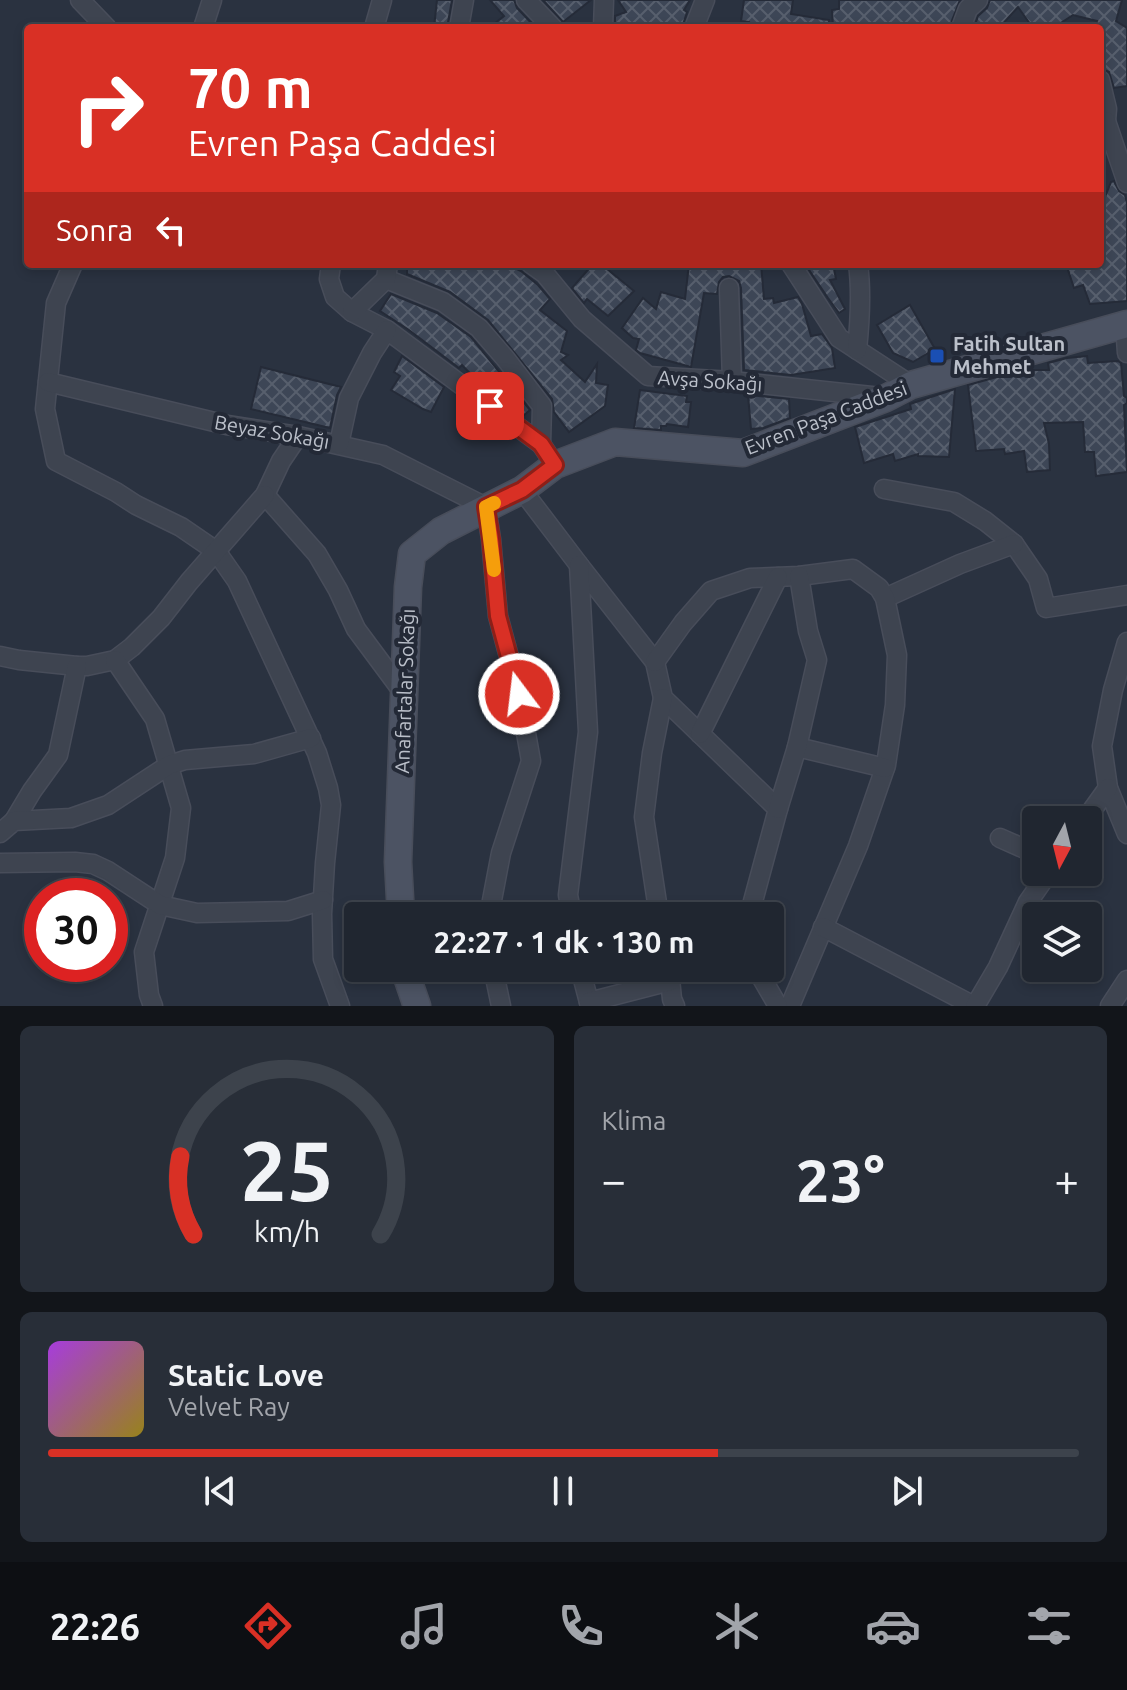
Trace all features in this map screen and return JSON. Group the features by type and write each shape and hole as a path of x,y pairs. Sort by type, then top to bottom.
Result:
{"main road":[{"name":"Evren Paşa Caddesi","path":"486,507 522,490 548,454 615,442 743,453 886,398 911,385 1126,324"},
{"name":"Anafartalar Sokağı","path":"400,902 398,862 408,587 412,554 441,531 486,507"},
{"path":"409,982 417,1006"}],"street":[{"path":"80,0 103,24"},
{"path":"204,24 212,0"},
{"path":"375,24 382,0"},
{"path":"460,24 464,0"},
{"path":"526,0 549,24"},
{"path":"603,24 604,0"},
{"path":"962,24 968,9 978,0"},
{"path":"1104,97 1107,109 1104,119"},
{"path":"1104,125 1127,183"},
{"path":"71,268 56,303 45,409 56,461 181,527 216,551 243,593 311,738 331,805 323,900 323,959 340,1006"},
{"path":"330,268 329,279 335,297 352,312 387,330 548,454"},
{"name":"Avşa Sokağı","path":"543,268 582,319 648,376 732,381 886,398"},
{"path":"794,268 839,338 911,385"},
{"path":"857,350 861,314 859,268"},
{"path":"352,312 387,271 443,302 479,328 542,406 548,454"},
{"path":"729,288 732,381"},
{"path":"1126,324 1127,353"},
{"path":"339,444 349,398 387,330"},
{"name":"Beyaz Sokağı","path":"48,382 227,425 298,436 383,455 486,507"},
{"path":"0,656 77,666 115,660 161,618 265,495 281,461 298,436"},
{"path":"884,489 954,502 985,521 1014,544 1038,579 1046,608 1127,595"},
{"path":"522,490 655,662 663,698 644,817 657,902"},
{"path":"265,495 317,554 356,629 405,695"},
{"path":"486,507 498,616 519,694 531,761 501,853 492,902"},
{"path":"885,598 960,564 1014,544"},
{"path":"569,902 588,732 579,565"},
{"path":"655,662 711,591 750,578 853,569 879,588 885,598 897,655 895,705 885,768 858,846 790,1006"},
{"path":"753,902 797,747 817,660 808,631 799,576"},
{"path":"700,734 778,577"},
{"path":"1127,642 1102,746 1108,788 1127,834"},
{"path":"115,660 155,719 181,808 175,858 144,952 153,1006"},
{"path":"7,827 58,755 77,666"},
{"path":"663,698 778,809"},
{"path":"7,827 71,818 108,805 169,765 185,760 254,754 311,738"},
{"path":"797,747 885,768"},
{"path":"1095,806 1108,788"},
{"path":"1000,838 1022,848"},
{"path":"0,863 93,864 160,905 197,913 288,911 323,900"},
{"path":"823,927 975,1006 1039,886"},
{"path":"1110,1006 1127,980"},
{"path":"496,982 501,1006"},
{"path":"584,982 589,1004 650,982"},
{"path":"670,982 675,1006"},
{"path":"764,982 778,1006"}],"building":[{"path":"437,0 452,0 448,24 434,24"},
{"path":"490,0 514,0 517,8 532,24 494,24 504,16"},
{"path":"543,0 591,0 563,22"},
{"path":"618,0 690,0 684,10 687,12 683,24 616,24 615,16 626,12"},
{"path":"744,0 793,0 791,14 829,20 829,24 749,24 741,21"},
{"path":"839,0 960,0 951,24 833,24 832,10 839,9"},
{"path":"990,0 1122,0 1116,21 1127,28 1127,86 1114,88 1109,72 1104,70 1104,24 1073,15 1059,24 1030,24 1018,7 1003,24 975,24 978,16"},
{"path":"1114,181 1125,195 1127,203 1127,301 1090,304 1083,285 1074,288 1067,268 1104,268 1104,199"},
{"path":"407,268 515,268 521,271 550,299 540,310 567,331 561,352 568,355 561,360 585,382 597,364 596,383 608,385 605,406 569,432 554,412 552,399 488,320 450,292 407,274"},
{"path":"590,268 606,268 634,291 608,316 587,299 584,303 572,288"},
{"path":"689,268 761,268 764,299 773,298 774,303 798,297 811,336 822,334 832,348 835,368 791,375 744,370 741,288 739,281 729,276 719,282 717,294 704,293 691,367 636,350 639,339 633,338 622,328 643,298 656,309 661,292 685,299"},
{"path":"808,268 834,268 836,279 830,280 845,309 839,313"},
{"path":"391,294 437,313 471,337 530,410 523,416 481,385 462,365 459,368 380,311"},
{"path":"910,305 935,349 913,362 893,353 877,325"},
{"path":"402,356 444,387 431,412 391,390 400,376 394,372"},
{"path":"1087,356 1088,363 1121,363 1124,396 1127,398 1124,405 1127,472 1096,476 1094,452 1085,452 1083,422 1044,423 1050,470 1027,472 1024,451 1005,454 1004,449 976,451 968,385 1022,370 1049,370 1048,363"},
{"path":"261,367 341,387 330,428 251,409"},
{"path":"955,389 949,457 918,454 895,461 893,454 864,463 855,427 911,409 910,404"},
{"path":"640,390 687,396 686,402 691,402 688,427 667,424 661,426 661,430 634,428"},
{"path":"748,395 789,399 790,418 751,429"}],"slow traffic":[{"path":"494,503 486,507 494,570"}],"place":[{"name":"Fatih Sultan Mehmet","path":"937,356"}],"route":[{"path":"490,406 541,444 555,465 522,490 486,507 498,616 519,694"}]}
